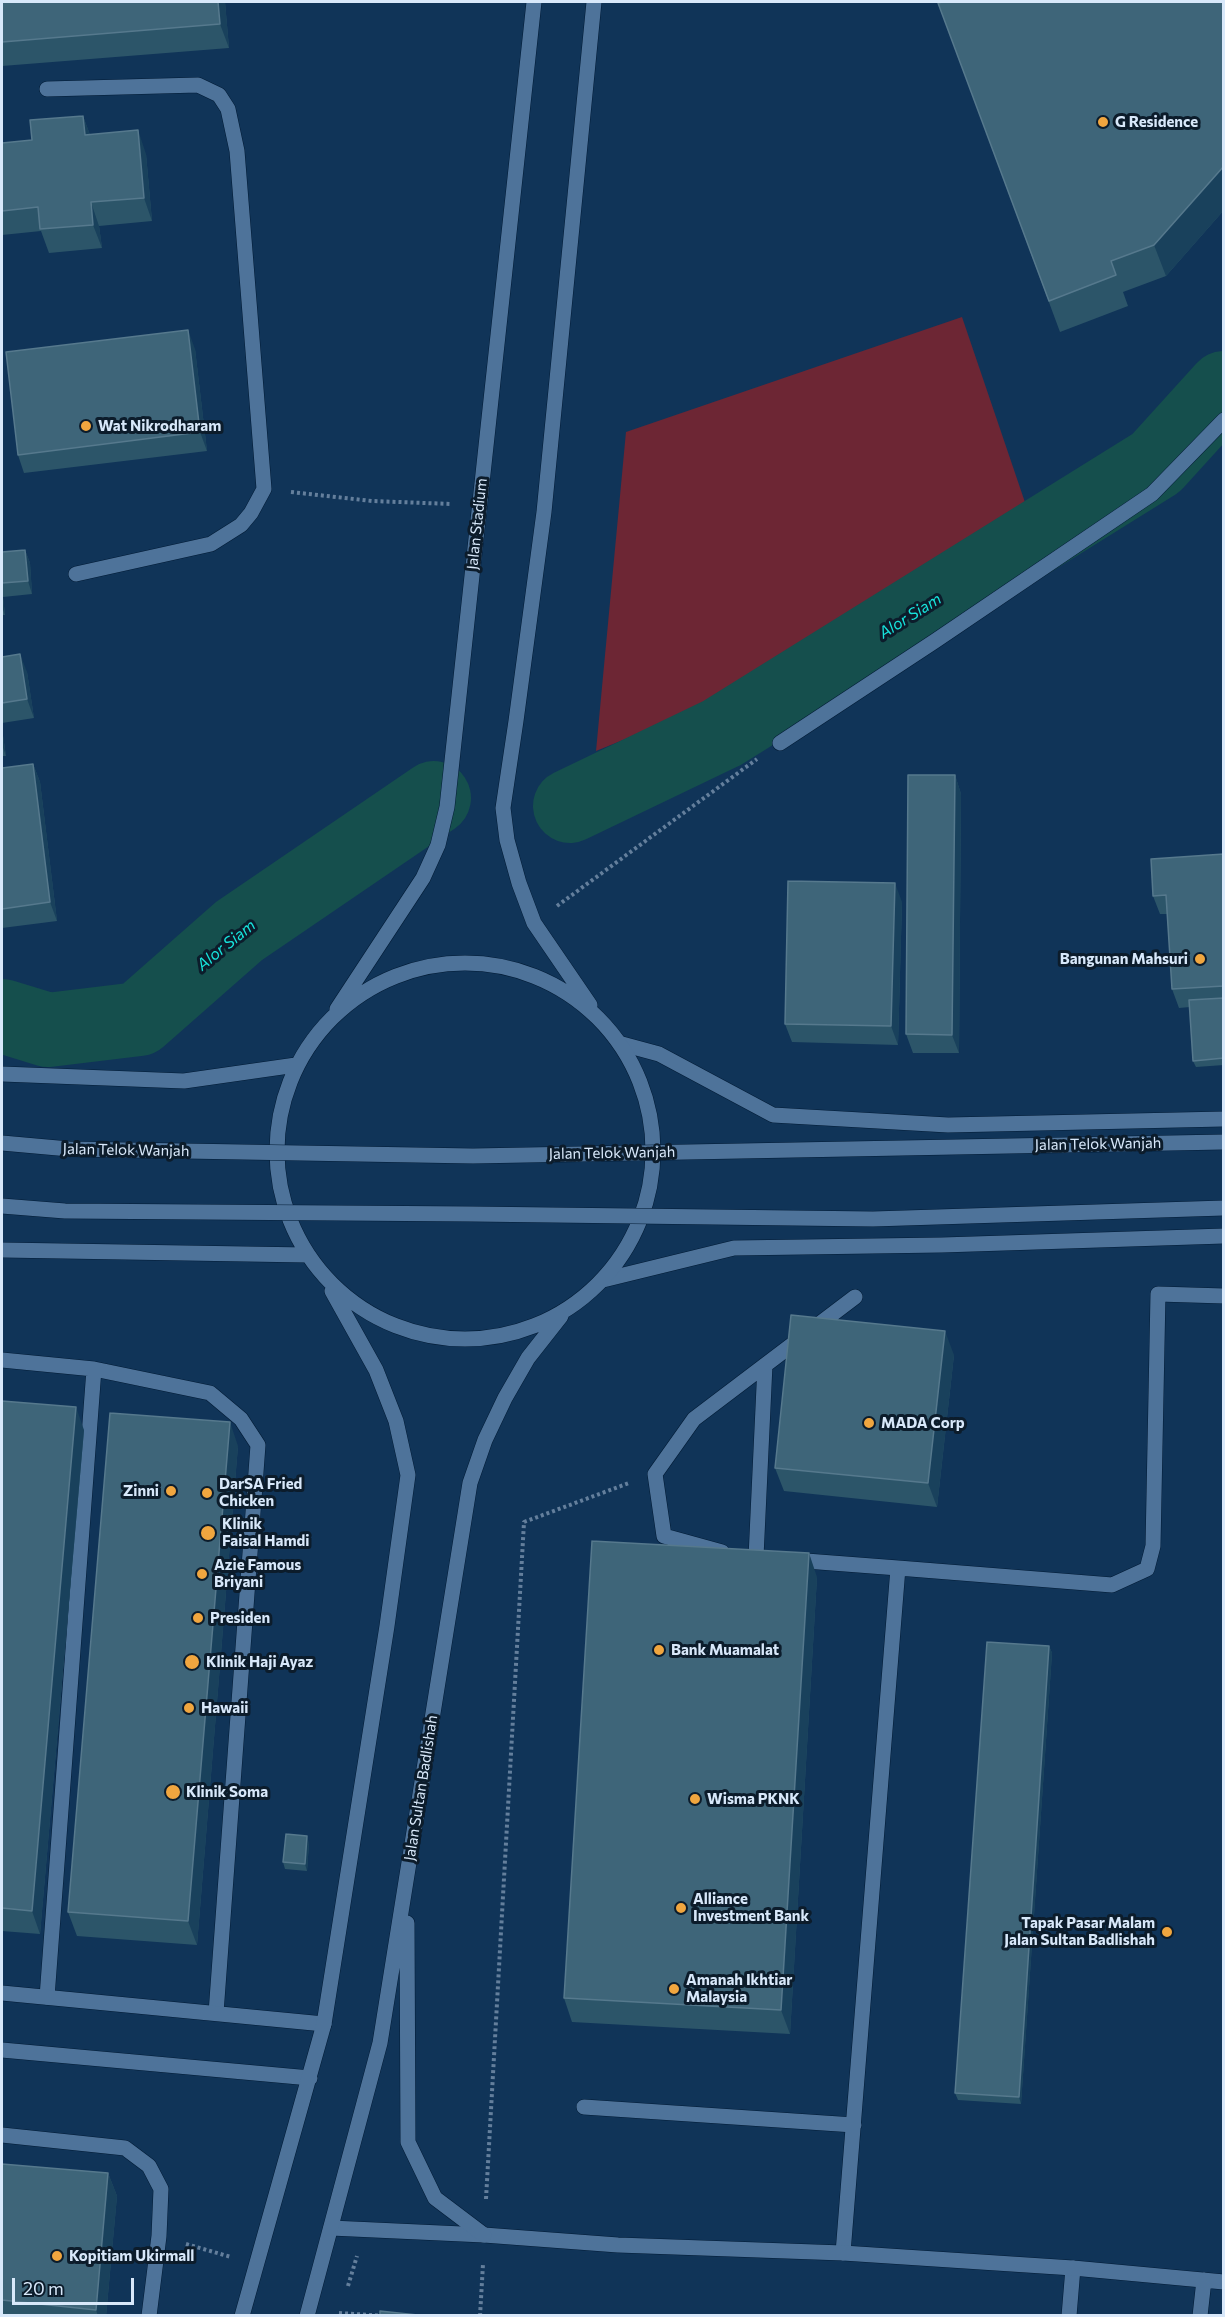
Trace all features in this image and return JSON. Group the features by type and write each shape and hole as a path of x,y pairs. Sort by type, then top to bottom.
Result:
{"main road":[{"name":"Jalan Stadium","path":"332,1017 423,878 438,845 447,807 534,2"},
{"path":"322,1275 353,1303 390,1324 431,1336 474,1339 516,1332 556,1316 603,1280 638,1227 654,1165 649,1102 622,1044 596,1013 534,923 519,883 507,840 503,808 544,512 594,2"},
{"path":"47,89 198,85 219,95 228,109 237,151 264,489 251,513 241,525 211,544 76,574"},
{"path":"780,743 935,642 1152,494 1224,420"},
{"path":"242,2316 324,2024 387,1626 408,1475 396,1421 376,1370 351,1322 307,1255 281,1194 277,1129 296,1065 332,1017 380,983 434,964 492,964 548,981 596,1013"},
{"path":"622,1044 659,1054 773,1114 948,1125 1224,1119"},
{"path":"2,1074 184,1081 296,1065"},
{"name":"Jalan Telok Wanjah","path":"2,1143 69,1149 472,1156 1224,1142"},
{"path":"2,1206 65,1211 873,1219 1224,1208"},
{"path":"603,1280 734,1248 942,1245 1224,1236"},
{"path":"2,1250 307,1255"},
{"name":"Jalan Sultan Badlishah","path":"308,2316 380,2043 470,1484 490,1430 528,1358 555,1321 591,1291"},
{"path":"855,1297 694,1419 655,1474 664,1536 730,1555 1112,1585 1147,1569 1153,1546 1158,1294 1224,1296"},
{"path":"2,1360 94,1369 210,1393 241,1419 258,1445 216,2013"},
{"path":"765,1365 768,1558"},
{"path":"47,1997 94,1369"},
{"path":"843,2253 898,1568"},
{"path":"406,1878 408,2142 435,2198 484,2235"},
{"path":"2,1993 324,2024"},
{"path":"2,2050 310,2078"},
{"path":"584,2107 854,2126"},
{"path":"2,2135 125,2148 149,2166 161,2189 159,2236 149,2316"},
{"path":"331,2228 484,2235 618,2245 843,2253 1073,2268 1224,2282"},
{"path":"1069,2316 1073,2268"},
{"path":"1200,2316 1204,2280"}],"path":[{"path":"264,489 372,501 479,505"},
{"path":"534,923 780,743"},
{"path":"480,2316 524,1522 655,1474"},
{"path":"346,2292 365,2230"},
{"path":"343,2303 339,2314 386,2316"}],"shaded area":[{"path":"962,317 1031,520 776,678 596,751 626,432"}],"building":[{"path":"2,2 218,2 220,24 2,42"},
{"name":"G Residence","path":"1224,2 1224,166 1154,245 1111,261 1116,275 1049,301 938,3"},
{"path":"83,116 85,135 138,130 144,198 91,202 93,225 40,229 38,207 2,211 2,143 32,140 30,120"},
{"path":"188,330 200,432 18,455 6,352"},
{"path":"25,550 28,581 2,583 2,552"},
{"path":"20,654 27,699 2,703 2,657"},
{"path":"33,764 50,902 2,909 2,768"},
{"path":"908,775 955,775 952,1035 906,1034"},
{"name":"Bangunan Mahsuri","path":"1224,854 1224,986 1172,989 1166,895 1153,896 1151,859"},
{"path":"788,881 895,883 891,1026 785,1024"},
{"path":"1224,998 1224,1058 1193,1061 1189,1000"},
{"name":"MADA Corp","path":"791,1315 945,1331 928,1483 775,1468"},
{"path":"2,1401 76,1407 32,1911 2,1908"},
{"path":"110,1413 230,1422 188,1921 68,1912"},
{"name":"Wisma PKNK","path":"592,1541 809,1553 781,2010 564,1998"},
{"path":"987,1642 1049,1646 1019,2097 955,2093"},
{"path":"286,1834 307,1836 305,1864 283,1862"},
{"name":"Kopitiam Ukirmall","path":"2,2164 108,2173 96,2310 2,2300"},
{"path":"380,2311 427,2316 380,2316"}],"waterway":[{"name":"Alor Siam","path":"570,806 722,733 1156,463 1224,388"},
{"name":"Alor Siam","path":"2,1016 48,1030 139,1019 239,931 434,798"}],"place":[{"name":"G Residence","path":"1103,122"},
{"name":"Wat Nikrodharam","path":"86,426"},
{"name":"Bangunan Mahsuri","path":"1200,959"},
{"name":"MADA Corp","path":"869,1423"},
{"name":"Zinni","path":"171,1491"},
{"name":"DarSA Fried Chicken","path":"207,1493"},
{"name":"Klinik Faisal Hamdi","path":"208,1533"},
{"name":"Azie Famous Briyani","path":"202,1574"},
{"name":"Presiden","path":"198,1618"},
{"name":"Bank Muamalat","path":"659,1650"},
{"name":"Klinik Haji Ayaz","path":"192,1662"},
{"name":"Hawaii","path":"189,1708"},
{"name":"Klinik Soma","path":"173,1792"},
{"name":"Wisma PKNK","path":"695,1799"},
{"name":"Alliance Investment Bank","path":"681,1908"},
{"name":"Tapak Pasar Malam Jalan Sultan Badlishah","path":"1167,1932"},
{"name":"Amanah Ikhtiar Malaysia","path":"674,1989"},
{"name":"Kopitiam Ukirmall","path":"57,2256"}]}
